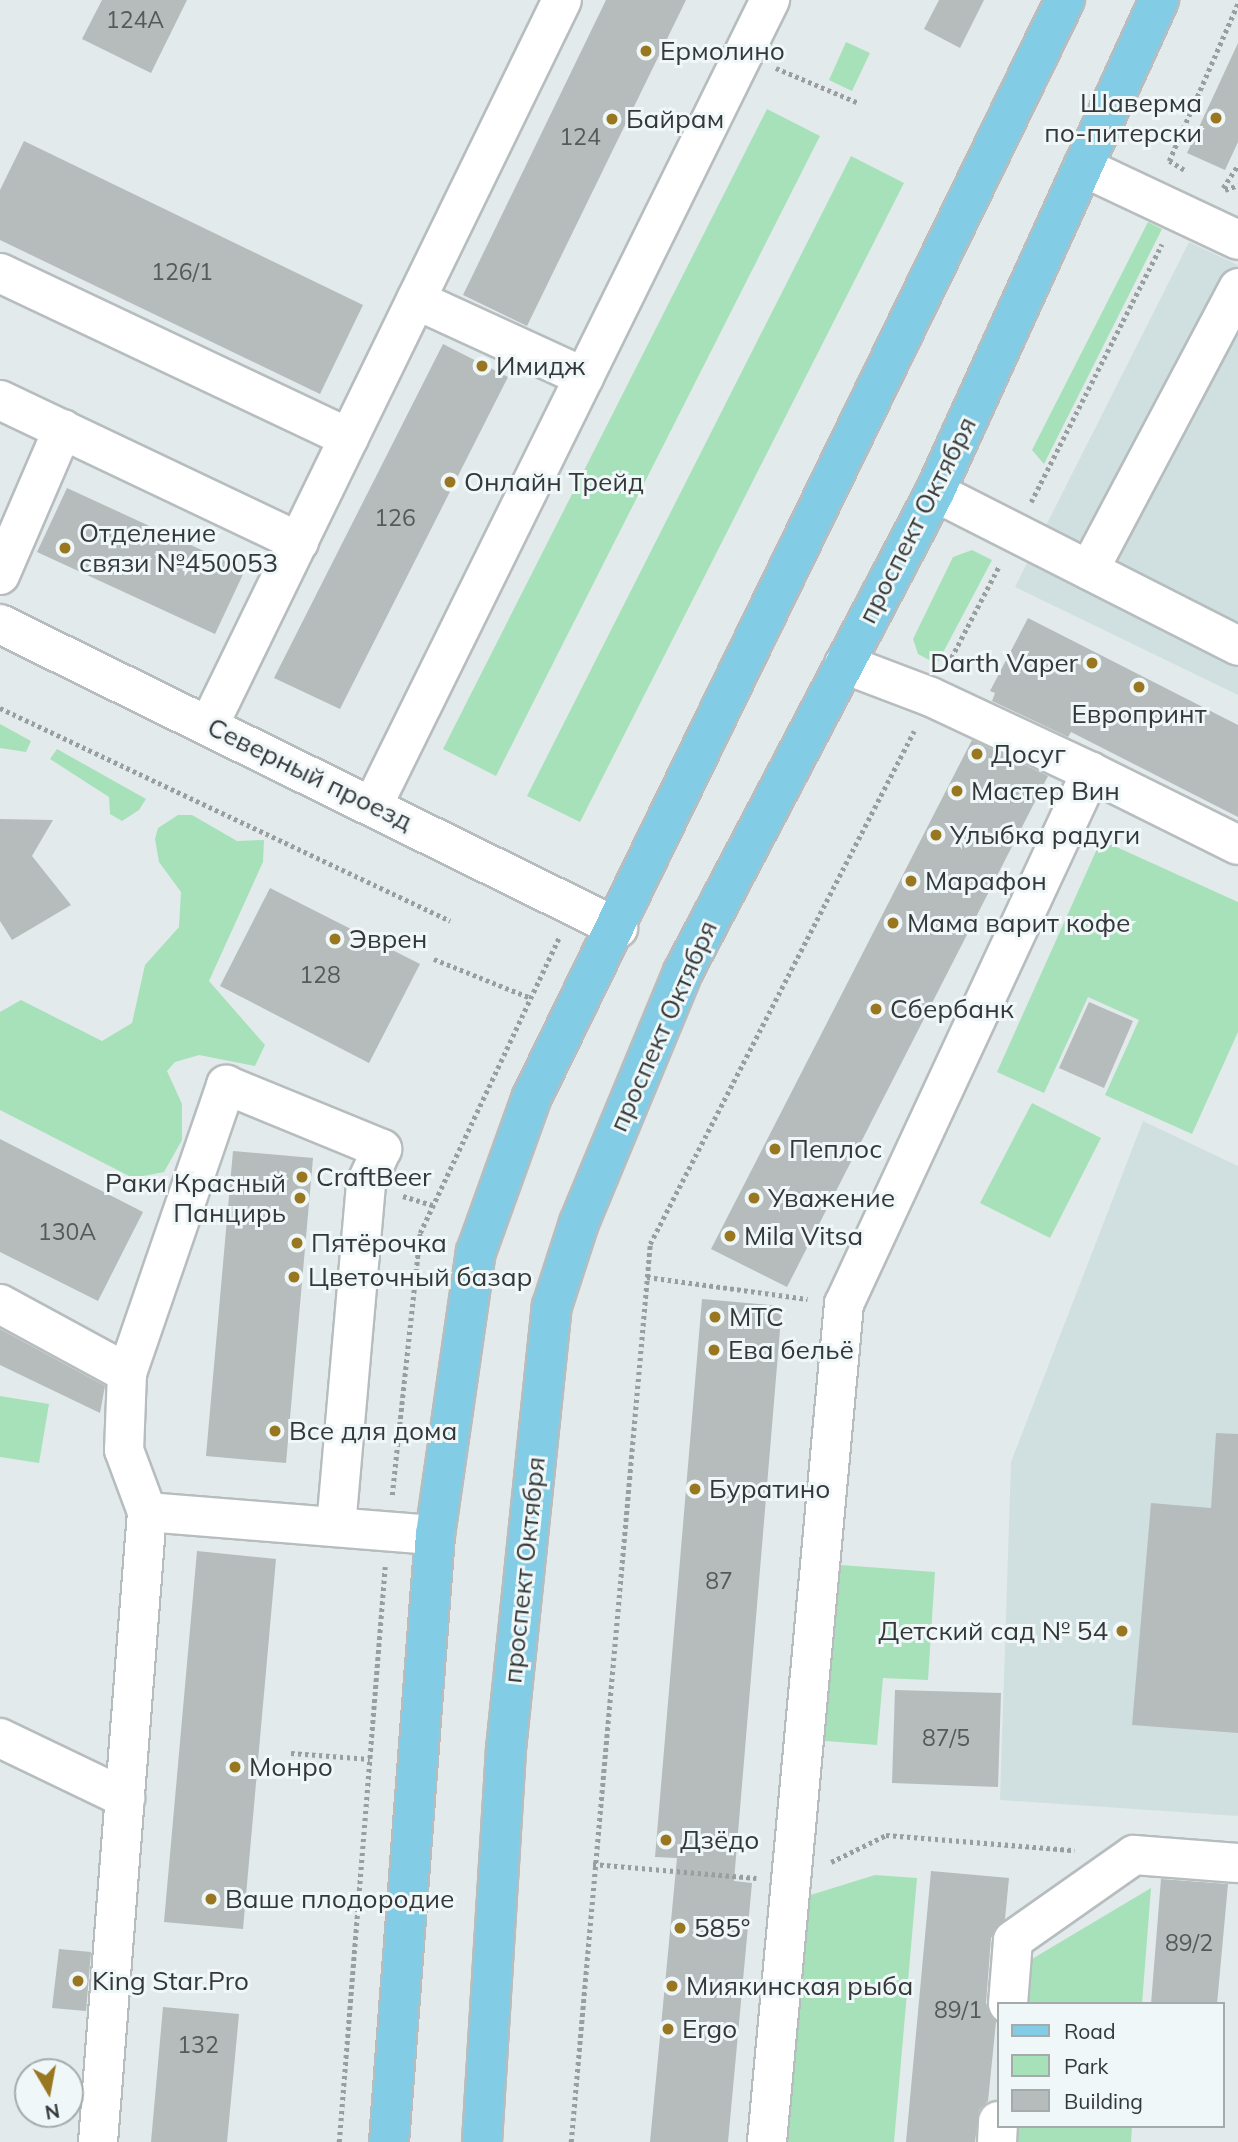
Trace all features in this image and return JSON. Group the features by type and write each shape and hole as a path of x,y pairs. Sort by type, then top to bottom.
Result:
{"main road":[{"path":"390,2142 435,1535 476,1252 531,1099 618,928 1065,0"},
{"name":"проспект Октября","path":"482,2142 506,1749 552,1306 579,1223 683,972 935,492 1159,0"}],"street":[{"path":"209,725 562,0"},
{"path":"373,805 744,54 762,3"},
{"path":"1083,167 1238,240"},
{"path":"0,272 349,438"},
{"path":"1088,570 1238,288"},
{"path":"416,300 584,377"},
{"path":"0,400 299,542"},
{"path":"0,575 63,429"},
{"path":"935,492 1238,646"},
{"name":"Северный проезд","path":"0,624 373,805 618,928"},
{"path":"844,664 931,696 1238,845"},
{"path":"767,2142 844,1304 1091,772"},
{"path":"98,2142 147,1513 124,1450 127,1373 226,1085 382,1149 366,1184 336,1526"},
{"path":"0,1304 127,1373"},
{"path":"147,1513 435,1535"},
{"path":"0,1738 125,1798"},
{"path":"1008,2002 1013,1940 1134,1855 1238,1863"}],"path":[{"path":"1194,176 1168,161 1238,3"},
{"path":"744,54 859,103"},
{"path":"0,708 450,922"},
{"path":"434,959 531,998"},
{"path":"571,2142 593,1864 650,1244"},
{"path":"647,1277 844,1304"},
{"path":"291,1753 370,1759"},
{"path":"593,1864 791,1881 886,1835 1079,1850"}],"shaded area":[{"path":"1189,242 1238,265 1238,695 1015,587"},
{"name":"Детский сад № 54","path":"1143,1121 1238,1166 1238,1816 1000,1800 1011,1462"}],"green space":[{"path":"846,42 870,53 852,91 829,80"},
{"path":"767,109 820,136 496,776 443,749"},
{"path":"851,156 904,183 580,822 527,796"},
{"path":"1148,222 1162,229 1044,464 1032,450"},
{"path":"972,550 992,560 937,664 918,654 913,639 953,557"},
{"path":"0,724 31,741 26,752 0,748"},
{"path":"57,749 146,799 139,810 122,821 110,814 109,797 50,759"},
{"path":"178,815 192,815 237,841 264,840 263,862 209,981 265,1045 255,1066 199,1055 175,1062 167,1071 182,1104 182,1140 164,1172 133,1178 0,1110 0,1012 21,1000 102,1041 132,1023 145,965 179,927 181,892 159,862 155,839 158,828"},
{"path":"1101,840 1238,902 1238,1032 1192,1134 1105,1095 1139,1020 1088,997 1044,1093 997,1072"},
{"path":"1032,1103 1101,1138 1050,1238 980,1203"},
{"path":"0,1396 49,1404 39,1463 0,1457"},
{"path":"827,1564 935,1572 928,1680 883,1678 877,1745 813,1740"},
{"path":"875,1875 917,1878 894,2142 781,2142 801,1898"},
{"path":"1151,1888 1142,2002 1029,2002 1032,1959"},
{"path":"1018,2128 1132,2128 1131,2142 1017,2142"}],"building":[{"path":"102,0 187,0 151,73 82,39"},
{"path":"606,0 686,0 527,326 463,295"},
{"path":"939,0 984,0 960,48 924,29"},
{"path":"1238,43 1238,142 1225,170 1187,153"},
{"path":"24,141 363,305 320,394 0,240 0,190"},
{"path":"443,344 508,377 340,709 274,678"},
{"path":"67,488 245,570 215,634 37,552"},
{"path":"1028,618 1238,725 1238,817 1071,732 1068,737 992,701 995,693 990,691"},
{"path":"972,740 1048,776 787,1287 711,1249"},
{"path":"0,819 53,820 32,856 71,905 12,940 0,921"},
{"path":"270,888 420,964 369,1063 220,986"},
{"path":"1089,1002 1133,1021 1104,1088 1059,1068"},
{"path":"0,1139 143,1212 98,1301 0,1252"},
{"path":"233,1151 313,1158 286,1463 206,1456"},
{"path":"702,1299 782,1306 734,1881 752,1883 728,2142 650,2142 677,1858 655,1857"},
{"path":"0,1329 105,1386 100,1413 0,1365"},
{"path":"1216,1433 1238,1434 1238,1733 1132,1725 1151,1503 1211,1508"},
{"path":"197,1551 276,1559 243,1929 164,1922"},
{"path":"895,1690 1001,1693 998,1787 892,1783"},
{"path":"931,1871 1009,1878 1005,1919 991,1938 986,2003 996,2022 988,2101 979,2110 975,2142 906,2142"},
{"path":"1161,1879 1228,1884 1217,2002 1151,2002"},
{"path":"59,1949 91,1952 86,2011 52,2008"},
{"path":"163,2007 239,2014 227,2142 151,2142"}],"place":[{"name":"Ермолино","path":"646,51"},
{"name":"Шаверма по-питерски","path":"1216,118"},
{"name":"Байрам","path":"612,119"},
{"name":"Имидж","path":"482,366"},
{"name":"Онлайн Трейд","path":"450,482"},
{"name":"Отделение связи №450053","path":"65,548"},
{"name":"Darth Vaper","path":"1092,663"},
{"name":"Европринт","path":"1139,687"},
{"name":"Досуг","path":"977,754"},
{"name":"Мастер Вин","path":"957,791"},
{"name":"Улыбка радуги","path":"936,835"},
{"name":"Марафон","path":"911,881"},
{"name":"Мама варит кофе","path":"893,923"},
{"name":"Эврен","path":"335,939"},
{"name":"Сбербанк","path":"876,1009"},
{"name":"Пеплос","path":"775,1149"},
{"name":"CraftBeer","path":"302,1177"},
{"name":"Раки Красный Панцирь","path":"300,1198"},
{"name":"Уважение","path":"754,1198"},
{"name":"Mila Vitsa","path":"730,1236"},
{"name":"Пятёрочка","path":"297,1243"},
{"name":"Цветочный базар","path":"294,1277"},
{"name":"МТС","path":"715,1317"},
{"name":"Ева бельё","path":"714,1350"},
{"name":"Все для дома","path":"275,1431"},
{"name":"Буратино","path":"695,1489"},
{"name":"Детский сад № 54","path":"1122,1631"},
{"name":"Монро","path":"235,1767"},
{"name":"Дзёдо","path":"666,1840"},
{"name":"Ваше плодородие","path":"211,1899"},
{"name":"585°","path":"680,1928"},
{"name":"King Star.Pro","path":"78,1981"},
{"name":"Миякинская рыба","path":"672,1986"},
{"name":"Ergo","path":"668,2029"}]}
